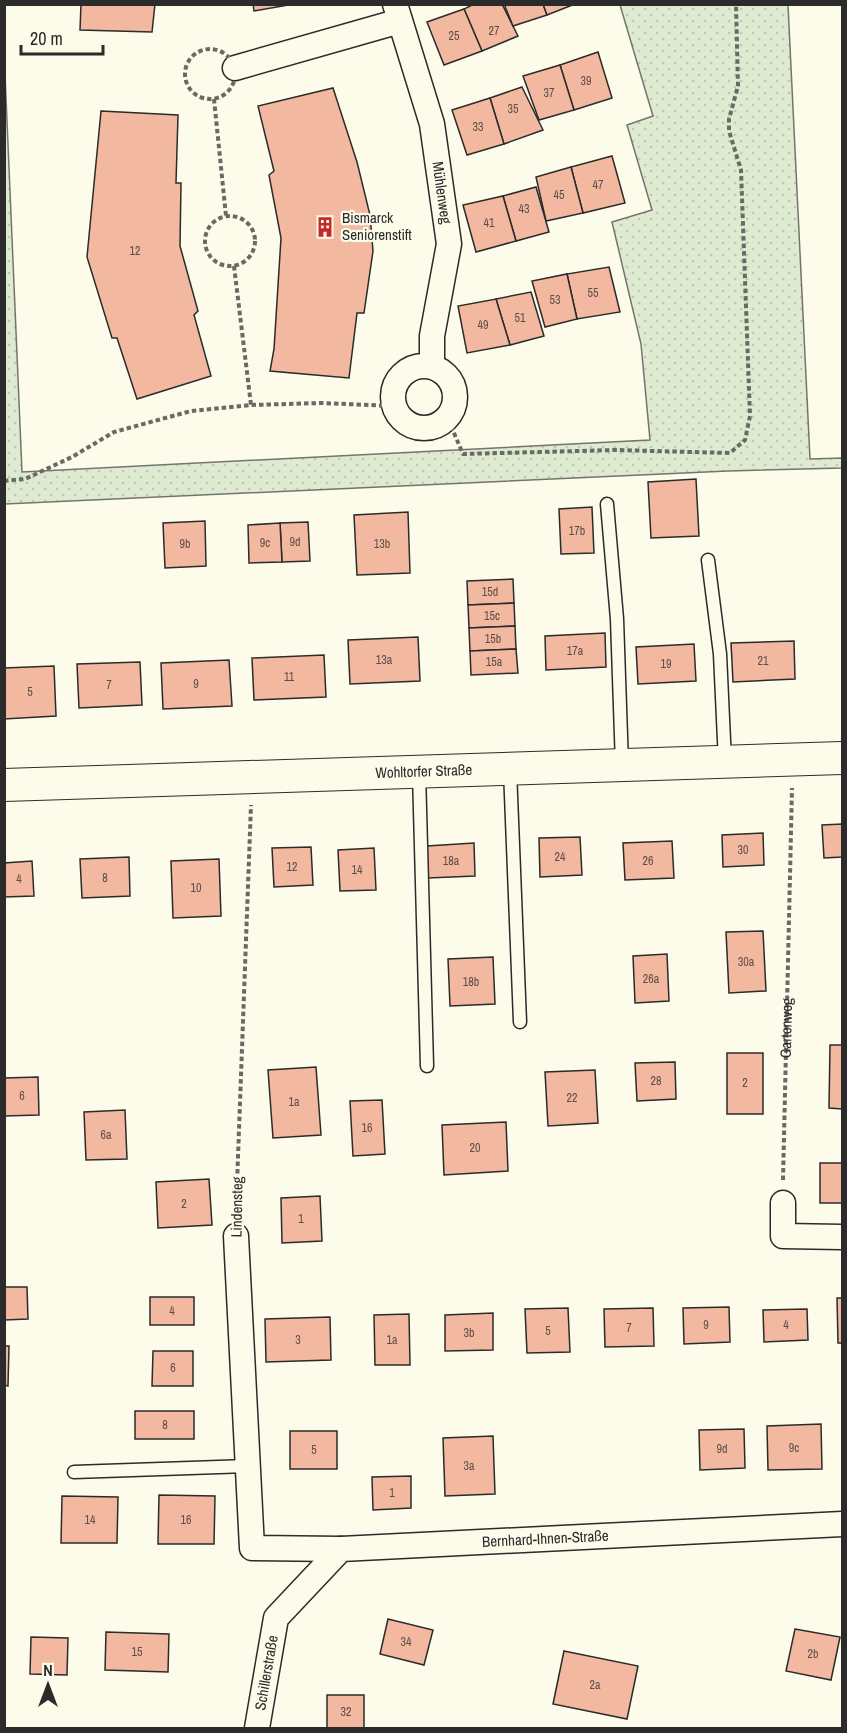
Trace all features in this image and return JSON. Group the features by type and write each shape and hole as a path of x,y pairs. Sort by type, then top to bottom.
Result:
{"street":[{"name":"Mühlenweg","path":"235,68 397,13 432,124 449,244 432,336 432,366"},
{"path":"432,366 447,374 455,388 456,405 448,419 434,428 417,428 402,420 394,406 393,389 401,375 415,367 432,366"},
{"name":"Wohltorfer Straße","path":"4,785 843,758"},
{"path":"783,1203 783,1236 843,1237"},
{"name":"Lindensteg","path":"236,1236 252,1548 341,1549"},
{"name":"Bernhard-Ihnen-Straße","path":"341,1549 843,1524"},
{"name":"Schillerstraße","path":"257,1728 276,1618 341,1549"}],"lane":[{"path":"607,504 617,619 622,766"},
{"path":"708,560 720,654 725,763"},
{"path":"510,770 520,1022"},
{"path":"419,773 427,1066"},
{"path":"74,1472 248,1466"}],"path":[{"path":"448,419 463,454 616,450 730,453 745,440 750,416 741,170 729,131 729,119 738,86 736,4"},
{"path":"214,99 226,216"},
{"path":"226,216 239,218 250,225 255,237 254,251 246,261 234,266 221,265 210,257 205,245 207,232 214,221 226,216"},
{"path":"234,266 251,405"},
{"path":"4,481 25,479 72,458 114,432 191,411 251,405 321,403 394,406"},
{"name":"Gartenweg","path":"783,1203 792,761"},
{"name":"Lindensteg","path":"236,1236 252,778"}],"green space":[{"path":"620,5 788,5 810,459 842,458 842,468 728,471 5,504 5,74 22,472 650,440 641,344 612,222 652,210 627,125 653,116"}],"building":[{"path":"81,4 155,4 152,32 80,30"},
{"path":"253,4 294,4 254,11"},
{"path":"474,4 502,4 518,36 482,51 464,9"},
{"path":"504,4 543,4 547,15 513,26"},
{"path":"543,4 575,4 547,15"},
{"path":"464,9 482,51 444,65 427,22"},
{"path":"598,52 612,98 574,110 560,65"},
{"path":"560,65 574,110 539,120 523,76"},
{"path":"522,87 543,130 504,144 490,98"},
{"name":"Bismarck Seniorenstift","path":"333,88 357,162 370,215 373,251 364,313 357,313 349,378 270,371 274,349 281,238 269,175 274,171 258,106"},
{"path":"490,98 504,144 467,155 452,110"},
{"path":"101,111 178,115 176,183 181,183 180,246 198,311 194,315 211,376 137,399 117,338 112,338 87,257"},
{"path":"612,156 625,203 583,213 571,167"},
{"path":"571,167 583,213 546,221 536,177"},
{"path":"536,187 549,232 516,241 503,196"},
{"path":"503,196 516,241 476,252 463,205"},
{"path":"609,267 620,312 577,319 567,274"},
{"path":"567,274 577,319 545,327 532,281"},
{"path":"531,292 544,336 510,345 496,299"},
{"path":"496,299 510,345 467,353 458,306"},
{"path":"696,479 699,536 651,538 648,482"},
{"path":"592,507 594,553 561,554 559,509"},
{"path":"408,512 410,573 357,575 354,515"},
{"path":"205,521 206,566 165,568 163,523"},
{"path":"308,522 310,561 282,562 280,523"},
{"path":"280,523 282,562 249,563 248,525"},
{"path":"513,579 514,603 468,605 467,581"},
{"path":"514,603 515,626 469,628 468,605"},
{"path":"515,626 516,649 470,651 469,628"},
{"path":"605,633 606,667 546,670 545,636"},
{"path":"418,637 420,681 350,684 348,640"},
{"path":"794,641 795,679 733,682 731,643"},
{"path":"694,644 696,681 638,684 636,647"},
{"path":"516,649 518,673 471,675 470,651"},
{"path":"324,655 326,697 254,700 252,658"},
{"path":"229,660 232,706 163,709 161,663"},
{"path":"140,662 142,705 79,708 77,664"},
{"path":"54,666 56,716 4,719 4,668"},
{"path":"842,824 842,857 824,858 822,825"},
{"path":"763,833 764,865 723,867 722,835"},
{"path":"580,837 582,875 540,877 539,838"},
{"path":"672,841 674,878 625,880 623,843"},
{"path":"474,843 475,876 428,878 427,846"},
{"path":"311,847 313,885 274,887 272,848"},
{"path":"374,848 376,890 340,891 338,850"},
{"path":"129,857 130,896 82,898 80,859"},
{"path":"219,859 221,916 173,918 171,861"},
{"path":"32,861 34,896 4,897 4,863"},
{"path":"763,931 766,991 729,993 726,932"},
{"path":"667,954 669,1001 635,1003 633,956"},
{"path":"493,957 495,1004 450,1006 448,959"},
{"path":"830,1045 842,1045 842,1109 829,1108"},
{"path":"727,1053 763,1053 763,1114 727,1114"},
{"path":"675,1062 676,1099 637,1101 635,1063"},
{"path":"316,1067 321,1135 273,1138 268,1070"},
{"path":"595,1070 598,1123 548,1126 545,1072"},
{"path":"38,1077 39,1115 4,1116 4,1078"},
{"path":"382,1100 385,1154 353,1156 350,1101"},
{"path":"125,1110 127,1159 86,1160 84,1112"},
{"path":"506,1122 508,1171 444,1175 442,1125"},
{"path":"820,1163 842,1163 842,1203 820,1203"},
{"path":"209,1179 212,1225 158,1228 156,1182"},
{"path":"320,1196 322,1241 282,1243 281,1198"},
{"path":"4,1287 27,1287 28,1319 4,1320"},
{"path":"150,1297 194,1297 194,1325 150,1325"},
{"path":"837,1298 842,1298 842,1343 838,1343"},
{"path":"729,1307 730,1342 684,1344 683,1308"},
{"path":"568,1308 570,1352 527,1353 525,1309"},
{"path":"653,1308 654,1346 605,1347 604,1309"},
{"path":"807,1309 808,1340 764,1342 763,1310"},
{"path":"493,1313 493,1350 445,1351 445,1315"},
{"path":"409,1314 410,1365 375,1365 374,1315"},
{"path":"330,1317 331,1360 266,1362 265,1319"},
{"path":"4,1346 9,1346 8,1386 4,1385"},
{"path":"153,1351 193,1351 193,1386 152,1386"},
{"path":"135,1411 194,1411 194,1439 135,1439"},
{"path":"821,1424 822,1469 768,1470 767,1426"},
{"path":"744,1429 745,1468 700,1470 699,1430"},
{"path":"290,1431 337,1431 337,1469 290,1469"},
{"path":"493,1436 495,1494 445,1496 443,1438"},
{"path":"411,1476 411,1508 373,1510 372,1477"},
{"path":"159,1495 215,1496 214,1544 158,1544"},
{"path":"62,1496 118,1497 117,1543 61,1543"},
{"path":"388,1619 433,1630 424,1665 380,1654"},
{"path":"795,1629 840,1637 831,1680 786,1671"},
{"path":"106,1632 169,1634 168,1672 105,1670"},
{"path":"31,1637 68,1638 67,1675 30,1674"},
{"path":"564,1651 638,1666 627,1719 553,1704"},
{"path":"327,1695 364,1695 364,1728 327,1728"}],"place":[{"name":"Bismarck Seniorenstift","path":"325,227"}]}
